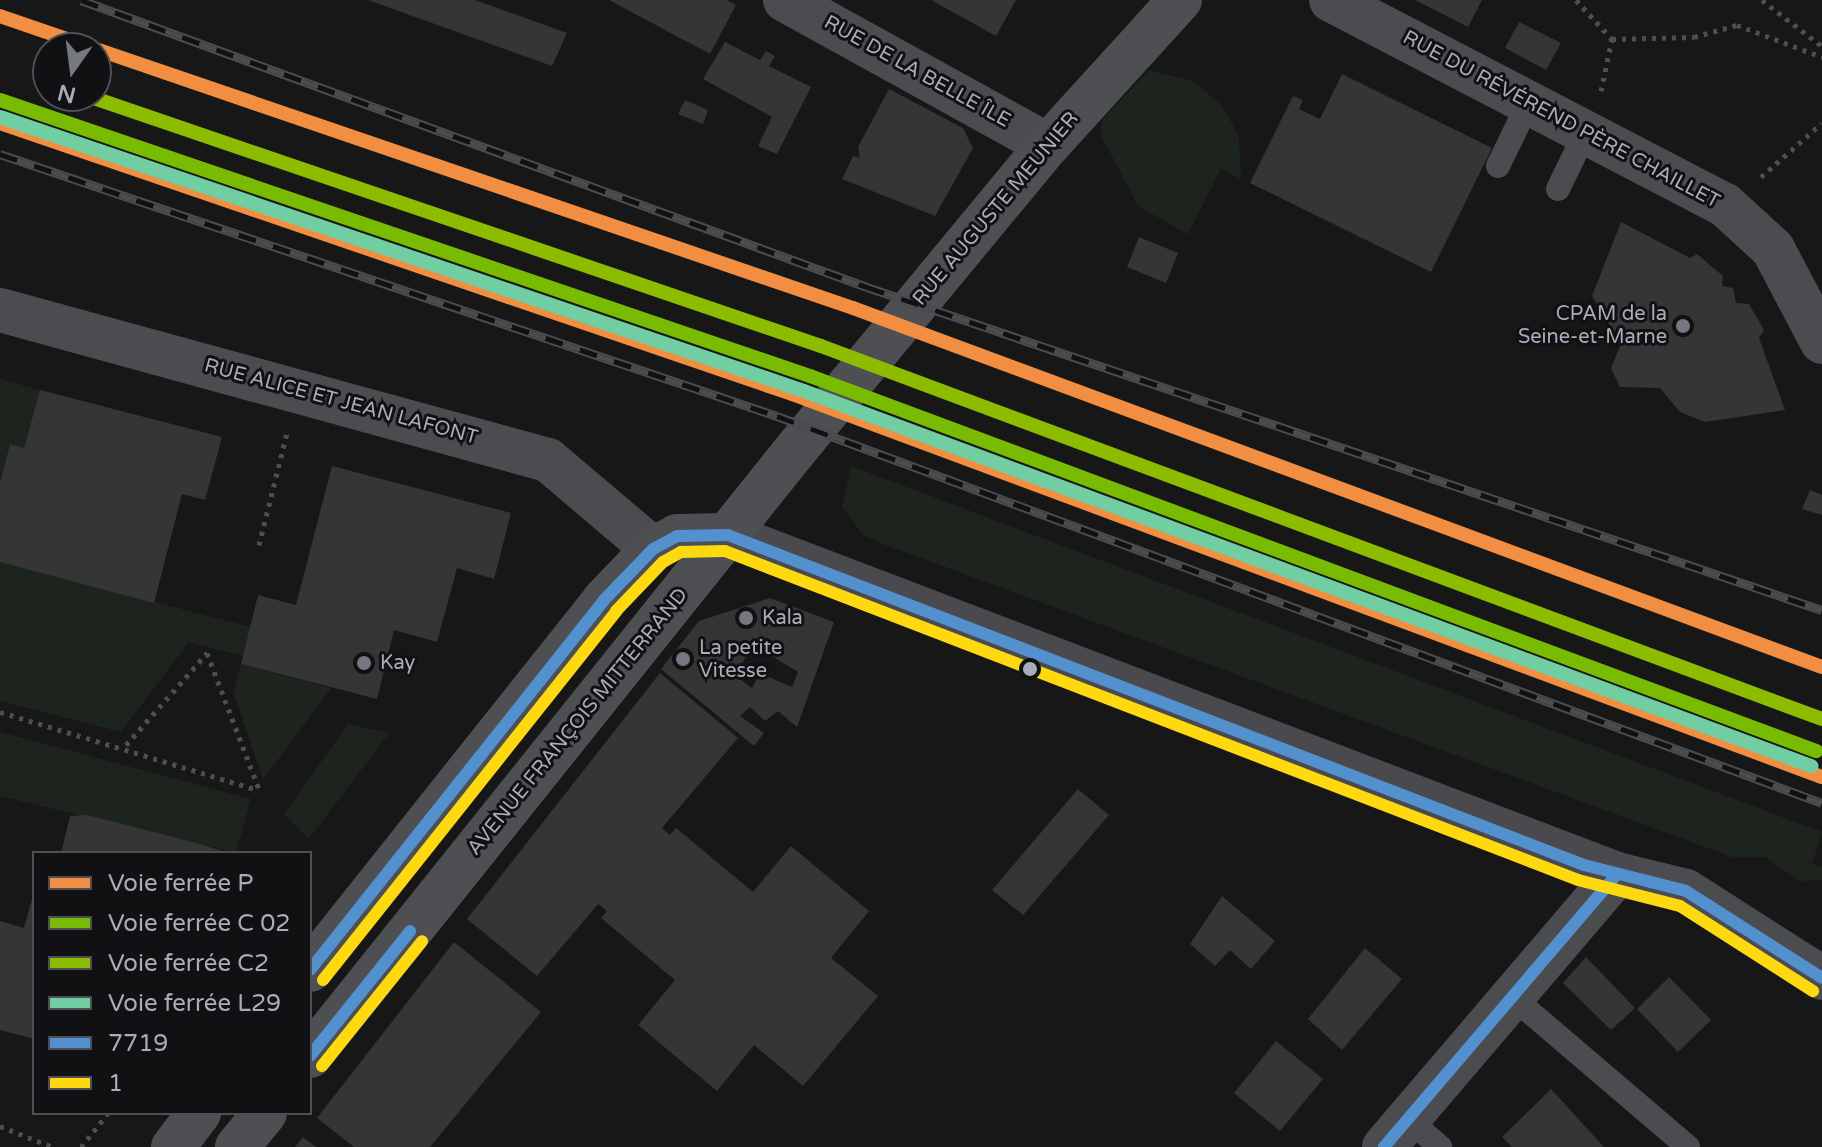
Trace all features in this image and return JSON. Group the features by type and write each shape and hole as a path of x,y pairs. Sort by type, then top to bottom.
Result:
{"main road":[{"name":"RUE AUGUSTE MEUNIER","path":"728,535 1048,145 1180,0"},
{"path":"312,967 573,635 653,549 677,536 728,535"},
{"name":"AVENUE FRANÇOIS MITTERRAND","path":"312,1054 728,535"},
{"path":"173,1147 197,1115"},
{"path":"237,1147 263,1115"}],"street":[{"name":"RUE DE LA BELLE ÎLE","path":"785,0 1048,145"},
{"name":"RUE DU RÉVÉREND PÈRE CHAILLET","path":"1331,0 1725,205 1773,249 1822,342"},
{"name":"RUE ALICE ET JEAN LAFONT","path":"0,310 298,389 548,460 653,549"},
{"path":"728,535 1617,874 1686,891 1822,978"},
{"path":"1396,1133 1510,995 1617,874"}],"lane":[{"path":"1498,166 1529,102"},
{"path":"1558,189 1586,131"},
{"path":"1510,995 1688,1147"},
{"path":"1396,1133 1440,1147"}],"path":[{"path":"1576,0 1612,39 1694,37 1737,25 1822,57"},
{"path":"1762,0 1822,46"},
{"path":"1586,131 1612,39"},
{"path":"1725,205 1822,123"},
{"path":"259,545 298,389"},
{"path":"0,712 126,745 259,790 207,653 126,745"},
{"path":"81,1147 106,1115"},
{"path":"0,1126 53,1147"}],"shaded area":[{"path":"1149,70 1192,81 1222,105 1239,137 1241,179 1221,169 1188,234 1138,206 1101,135 1102,120"},
{"path":"0,379 40,390 24,448 10,444 0,483"},
{"path":"851,466 1822,832 1812,864 1822,867 1822,880 1799,881 1765,857 1732,857 883,544 863,535 842,507"},
{"path":"0,562 251,627 243,656 189,642 121,732 0,701"},
{"path":"241,664 331,688 263,780 234,693"},
{"path":"348,724 389,733 309,839 284,814"},
{"path":"0,732 251,799 237,851 228,851 0,796"}],"building":[{"path":"368,0 475,0 567,33 552,66"},
{"path":"609,0 727,0 736,5 710,54"},
{"path":"931,0 1016,0 996,36"},
{"path":"1415,0 1482,0 1468,27"},
{"path":"1519,22 1561,43 1546,70 1505,48"},
{"path":"725,42 760,60 766,51 775,56 769,66 811,87 777,154 758,146 772,117 703,79"},
{"path":"1342,74 1492,148 1431,272 1250,183 1293,96 1303,100 1299,109 1320,119"},
{"path":"889,89 963,128 973,148 935,216 842,179 853,156 860,158 858,147"},
{"path":"685,100 708,110 703,124 678,114"},
{"name":"CPAM de la Seine-et-Marne","path":"1621,222 1690,258 1697,254 1723,276 1722,286 1733,288 1736,303 1749,304 1764,330 1759,338 1785,410 1705,422 1680,412 1660,388 1620,387 1611,368 1621,344 1592,296"},
{"path":"1139,237 1178,253 1166,283 1127,267"},
{"path":"40,390 222,437 205,500 182,494 154,603 0,562 0,483 10,444 24,448"},
{"path":"332,466 511,513 494,579 457,568 437,642 394,630 377,699 241,664 258,595 296,605"},
{"path":"1810,490 1822,495 1822,515 1802,509"},
{"path":"770,598 834,622 797,727 778,711 765,721 750,707 740,716 764,733 754,746 661,669 699,621","holes":["762,650 798,672 792,687 760,673 752,688 736,676 745,658"]},
{"path":"660,673 738,738 662,828 670,835 676,828 753,892 791,846 869,911 831,958 878,996 803,1086 754,1045 717,1091 638,1025 675,980 601,918 607,911 598,904 537,976 467,919"},
{"path":"1078,789 1109,815 1023,915 992,890"},
{"path":"87,815 223,851 61,851 70,816"},
{"path":"1222,896 1275,941 1251,969 1230,950 1215,966 1190,944"},
{"path":"32,899 32,1038 0,1030 0,921 24,928"},
{"path":"454,942 541,1012 430,1147 354,1147 317,1118"},
{"path":"1365,948 1402,979 1342,1050 1308,1019"},
{"path":"1586,957 1635,1008 1611,1030 1563,983"},
{"path":"1669,977 1711,1020 1678,1052 1637,1009"},
{"path":"1276,1041 1323,1079 1280,1131 1234,1093"},
{"path":"1551,1089 1604,1147 1512,1147 1502,1137"},
{"path":"303,1137 316,1147 295,1147"}],"railway":[{"path":"81,0 867,287 1822,610"},
{"path":"0,154 777,416 1822,803"}],"rail line":[{"name":"P","path":"0,16 46,32"},
{"name":"P","path":"112,54 853,308 1822,667"},
{"name":"C2","path":"112,104 821,346 1822,719"},
{"name":"L29","path":"0,117 804,391 1811,766"},
{"name":"P","path":"0,123 792,394 1822,777"}],"transit line":[{"path":"0,100 810,376 1816,751"},
{"name":"7719","path":"312,967 604,600 653,549 677,536 728,535 1584,865 1686,891 1822,978"},
{"name":"1","path":"323,980 616,611 663,562 681,552 725,551 1578,880 1680,906 1813,991"},
{"name":"7719","path":"1384,1147 1617,874"},
{"name":"7719","path":"312,1054 410,931"},
{"name":"1","path":"322,1066 422,941"}],"place":[{"name":"CPAM de la Seine-et-Marne","path":"1683,326"},
{"name":"Kala","path":"746,618"},
{"name":"La petite Vitesse","path":"683,659"},
{"name":"Kay","path":"364,663"}]}
